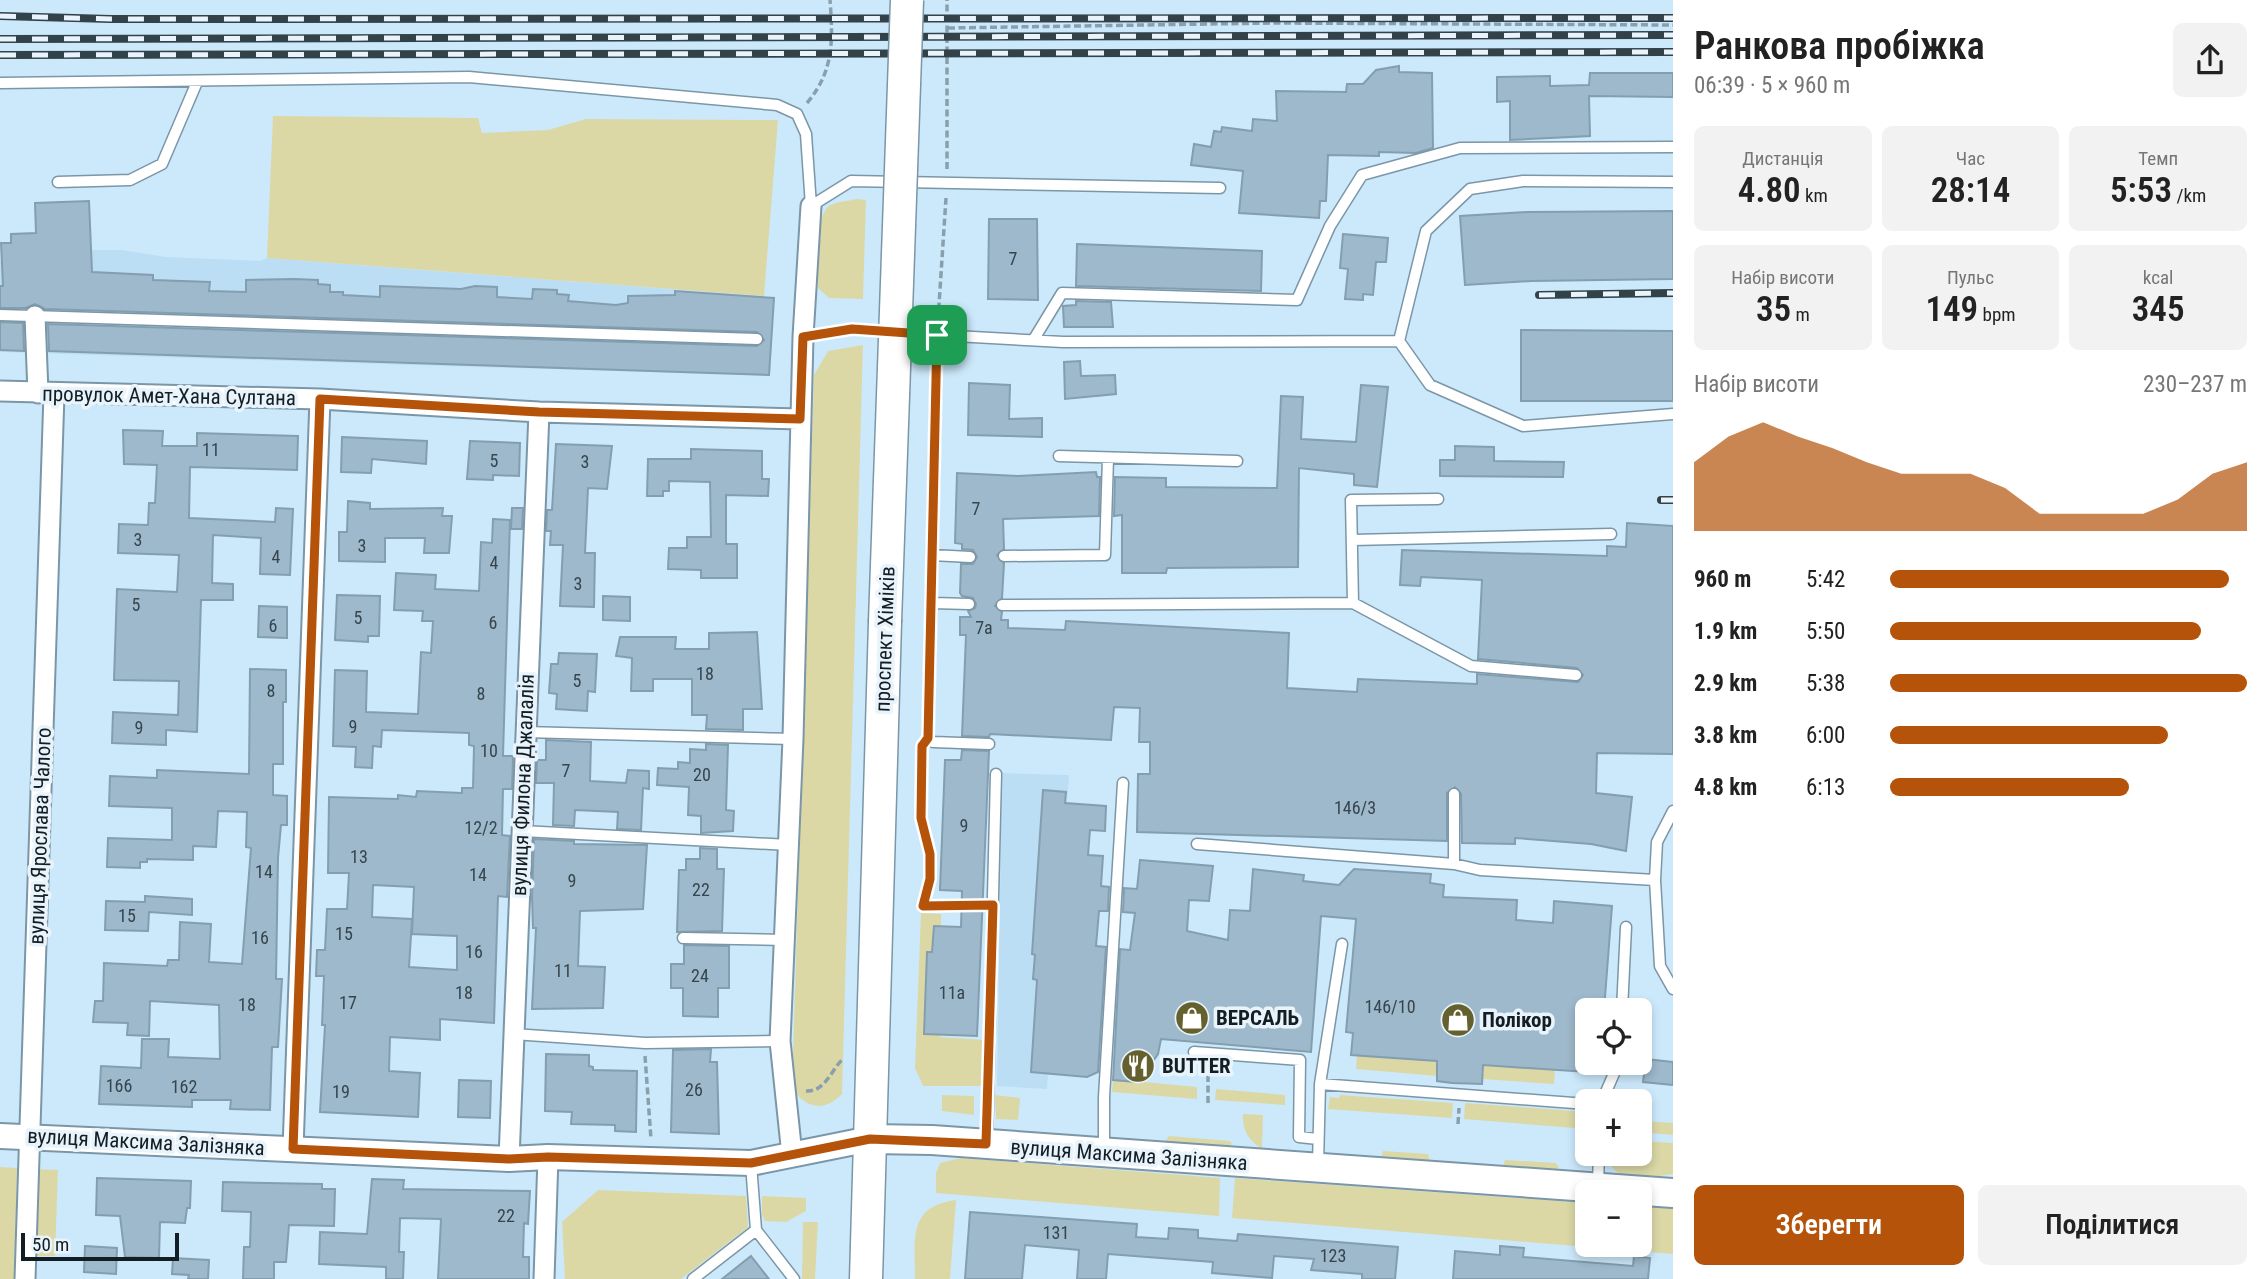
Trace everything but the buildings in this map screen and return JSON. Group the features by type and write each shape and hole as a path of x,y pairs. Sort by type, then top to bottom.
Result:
{"main road":[{"name":"проспект Хіміків","path":"866,1279 907,0"},
{"name":"вулиця Максима Залізняка","path":"870,1139 986,1144 1575,1186"},
{"name":"вулиця Максима Залізняка","path":"1652,1192 1673,1193"}],"street":[{"path":"792,1155 780,1041 793,739 803,337 811,206"},
{"name":"вулиця Ярослава Чалого","path":"25,1279 31,1136 46,393 35,316"},
{"name":"провулок Амет-Хана Султана","path":"0,391 320,399 539,412 800,419"},
{"path":"293,1149 320,399"},
{"name":"вулиця Филона Джалалія","path":"509,1159 524,732 539,412"},
{"name":"вулиця Максима Залізняка","path":"0,1136 509,1159 548,1157 751,1163 870,1139"},
{"path":"544,1279 548,1157"}],"lane":[{"path":"0,83 469,77 776,105 797,114 806,134 811,206 851,181 1220,188"},
{"path":"58,183 130,180 162,164 197,82"},
{"path":"1034,339 1062,293 1297,300 1330,226 1362,175 1460,148 1673,147"},
{"path":"1673,182 1522,181 1470,189 1426,231 1399,341 1430,385 1523,426 1673,414"},
{"path":"0,315 757,339"},
{"path":"803,337 852,329 1063,342 1399,341"},
{"path":"937,335 928,738 933,742 989,744"},
{"path":"1059,456 1237,461"},
{"path":"1004,556 1105,555 1108,458"},
{"path":"1353,603 1351,500 1438,499"},
{"path":"1352,540 1611,534"},
{"path":"932,555 970,556"},
{"path":"933,603 969,604"},
{"path":"1002,605 1353,603 1471,666 1576,675"},
{"path":"524,732 793,739"},
{"path":"986,1144 996,774"},
{"path":"1104,1154 1104,1097 1123,783"},
{"path":"1454,794 1454,864"},
{"path":"1673,811 1657,842 1655,880 1660,967 1673,989"},
{"path":"522,831 789,845"},
{"path":"1197,844 1454,864 1480,870 1655,880"},
{"path":"1623,998 1626,927"},
{"path":"683,938 785,940"},
{"path":"1318,1168 1320,1084 1342,944"},
{"path":"513,1034 645,1043 780,1041"},
{"path":"1194,1052 1300,1060 1300,1137 1318,1139"},
{"path":"1320,1084 1575,1103"},
{"path":"751,1163 756,1230 794,1279"},
{"path":"693,1279 756,1230"}],"path":[{"path":"797,114 824,83 830,52 830,0"},
{"path":"948,27 1274,23 1673,25"},
{"path":"928,738 922,746 921,818 930,854 930,879 923,906 993,905"},
{"path":"645,1043 653,1162"},
{"path":"1208,1103 1209,1053"},
{"path":"784,1091 812,1091 828,1080 835,1066 844,1058"}],"shaded area":[{"path":"273,116 478,118 482,133 548,130 586,119 778,120 764,296 267,258"},
{"path":"856,199 866,200 863,299 829,298 818,288 821,221 829,206"},
{"path":"92,250 122,250 166,257 260,261 267,258 774,297 770,376 0,352 0,261 91,260"},
{"path":"863,345 842,1094 828,1104 815,1106 803,1100 792,1088 814,375 828,351"},
{"path":"1002,773 1069,775 1047,1089 997,1086"},
{"path":"921,913 941,914 941,926 934,927 932,952 927,952 940,1037 985,1040 982,1086 923,1086 915,1068"},
{"path":"1357,1056 1438,1061 1437,1076 1356,1069"},
{"path":"1483,1065 1555,1070 1554,1084 1482,1079"},
{"path":"1113,1079 1197,1087 1197,1099 1112,1092"},
{"path":"1216,1089 1285,1095 1285,1105 1215,1100"},
{"path":"942,1095 974,1096 974,1115 942,1111"},
{"path":"995,1095 1020,1098 1018,1120 996,1119"},
{"path":"1340,1095 1453,1103 1452,1118 1328,1109 1330,1097 1339,1098"},
{"path":"1465,1103 1575,1111 1575,1128 1464,1119"},
{"path":"1243,1114 1263,1115 1262,1149 1247,1134"},
{"path":"1652,1122 1673,1123 1673,1135 1652,1133"},
{"path":"1169,1136 1230,1141 1232,1144 1228,1147 1170,1144 1166,1140"},
{"path":"1652,1142 1673,1143 1673,1174 1643,1178 1623,1175 1612,1166 1652,1166"},
{"path":"1383,1151 1428,1154 1430,1161 1384,1161 1381,1158"},
{"path":"961,1158 1220,1178 1219,1216 936,1193 936,1173 940,1163"},
{"path":"1505,1160 1556,1163 1559,1167 1554,1172 1503,1167"},
{"path":"0,1167 17,1168 14,1279 0,1279"},
{"path":"37,1169 58,1170 55,1256 34,1256"},
{"path":"1235,1178 1575,1202 1575,1246 1232,1218"},
{"path":"598,1190 746,1196 748,1227 681,1279 565,1279 562,1222"},
{"path":"762,1196 806,1198 806,1211 786,1222 765,1221 762,1215"},
{"path":"956,1200 950,1279 915,1279 915,1238 921,1217 929,1209"},
{"path":"1652,1207 1673,1208 1673,1254 1652,1252"},
{"path":"803,1222 818,1222 815,1279 802,1279"}],"railway":[{"path":"0,16 111,19 1673,18"},
{"path":"0,39 1673,35"},
{"path":"0,55 1673,52"},
{"path":"1539,295 1673,293"},
{"path":"1661,500 1673,500"}],"place":[{"name":"ВЕРСАЛЬ","path":"1192,1018"},
{"name":"Полікор","path":"1458,1020"},
{"name":"BUTTER","path":"1138,1066"}],"route":[{"path":"852,329 937,335 933,603 928,738 922,746 921,818 930,854 930,879 923,906 993,905 986,1144 870,1139 751,1163 548,1157 509,1159 293,1149 320,399 539,412 800,419 803,337 852,329"}]}
